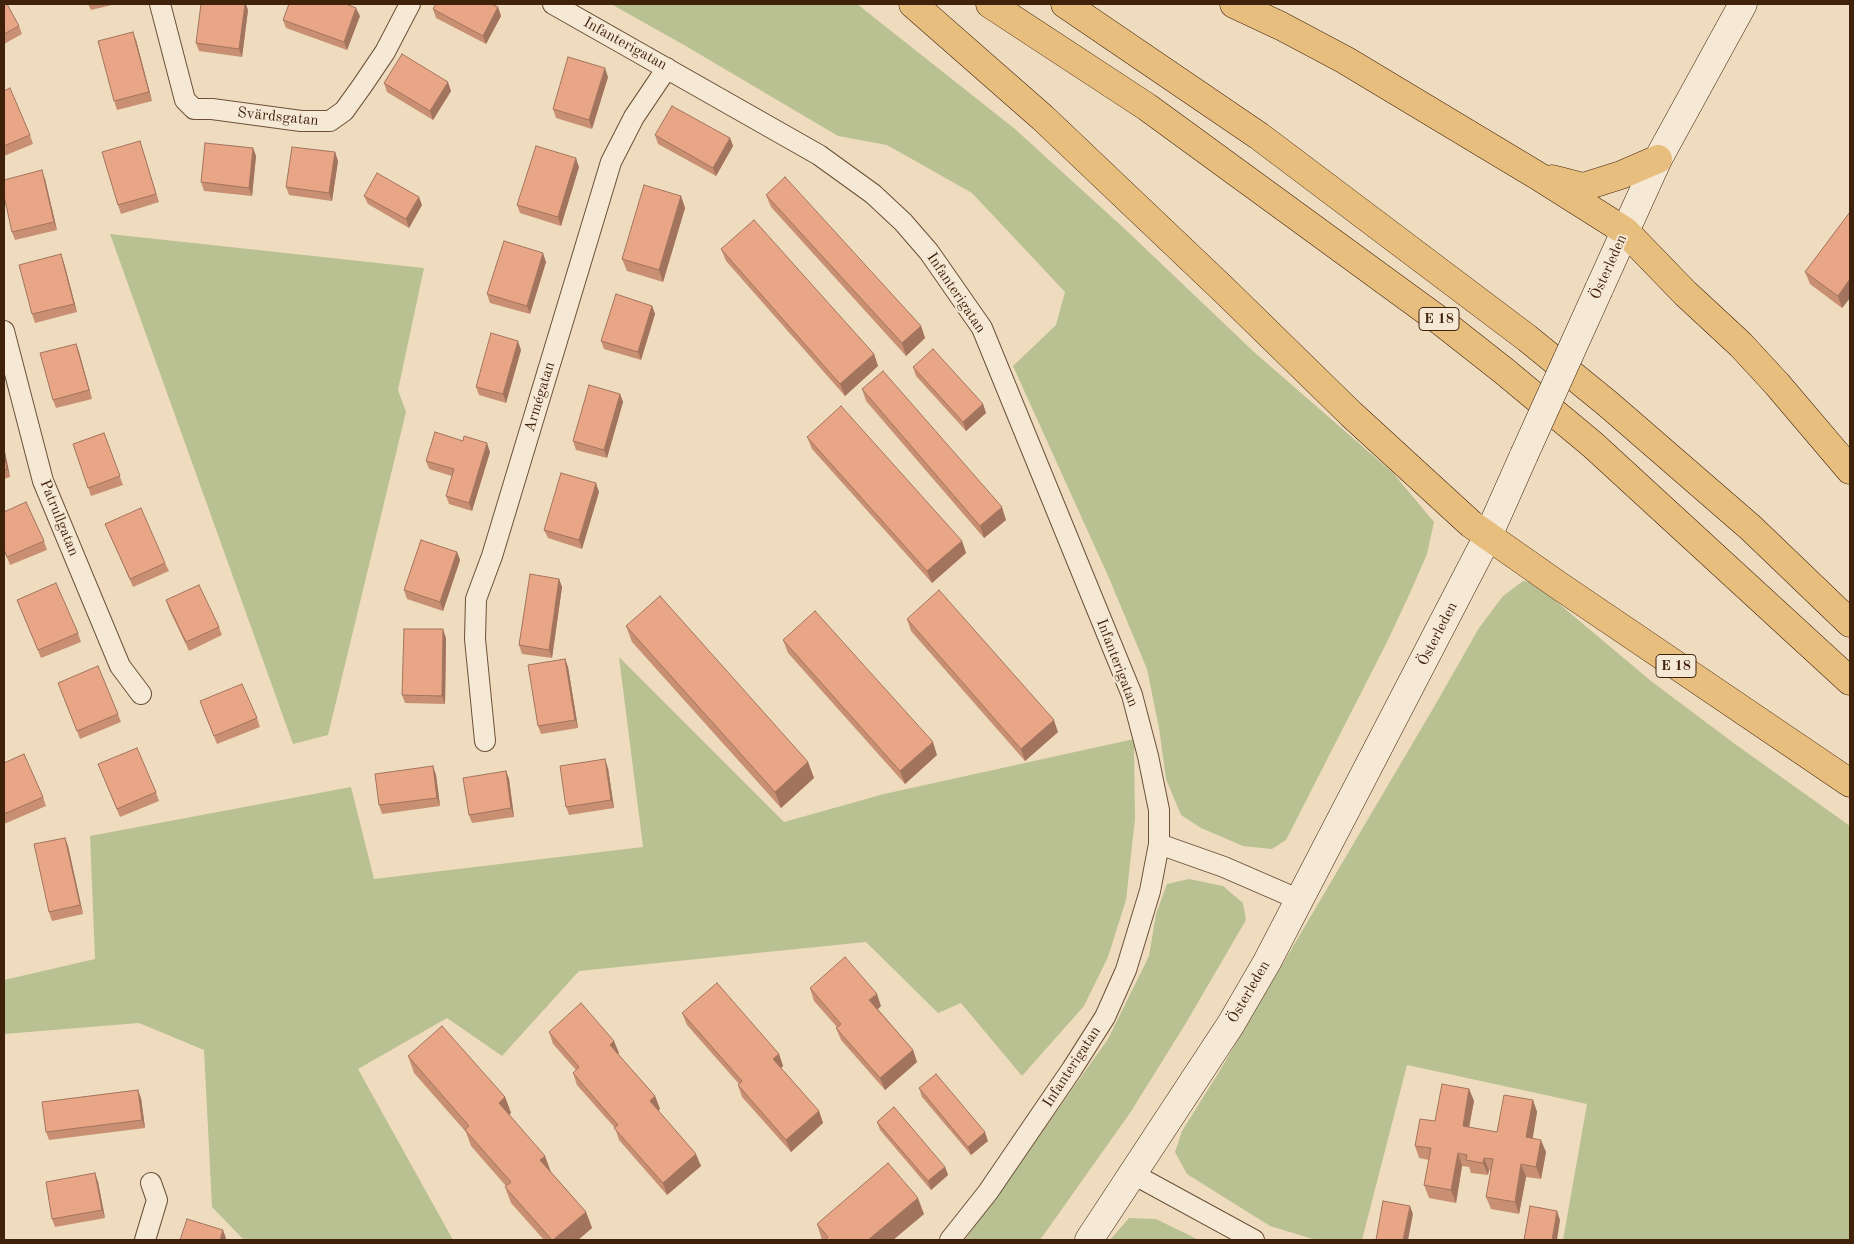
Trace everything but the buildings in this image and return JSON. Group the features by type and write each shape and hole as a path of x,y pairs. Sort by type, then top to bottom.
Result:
{"highway":[{"name":"E 18","path":"913,4 1043,118 1351,414 1471,524 1536,571 1850,784"},
{"name":"E 18","path":"990,4 1147,107 1443,322 1593,445 1850,681"},
{"name":"E 18","path":"1065,4 1259,136 1527,338 1608,404 1743,521 1850,623"},
{"path":"1234,4 1282,26 1345,60 1538,176 1625,231 1778,384 1850,470"},
{"path":"1538,176 1583,187 1621,175 1658,159"}],"main road":[{"name":"Österleden","path":"1089,1240 1231,1024 1300,900 1488,536 1658,159 1743,4"}],"street":[{"name":"Svärdsgatan","path":"160,4 185,100 194,109 300,121 330,121 344,111 362,86 385,52 410,4"},
{"name":"Infanterigatan","path":"553,4 819,155 873,194 903,222 929,252 982,328 1132,695 1148,756 1159,810 1159,844 1150,891 1126,970 1105,1017 1072,1069 988,1192 950,1240"},
{"name":"Armégatan","path":"485,741 475,639 476,599 492,556 611,162 634,118 667,68"},
{"name":"Patrullgatan","path":"4,331 43,481 120,666 141,694"},
{"path":"1159,844 1224,867 1300,900"},
{"path":"1133,1174 1254,1240"},
{"path":"145,1240 157,1200 151,1183"}],"green space":[{"path":"611,4 857,4 1015,129 1127,231 1254,352 1393,473 1434,522 1427,554 1410,593 1286,840 1272,849 1243,846 1201,828 1181,815 1166,779 1159,728 1147,669 1109,578 1013,366 1056,325 1065,292 972,193 887,145 838,136"},
{"path":"110,234 424,268 398,390 406,412 328,735 293,744"},
{"path":"1523,581 1533,582 1651,681 1850,826 1850,1240 1563,1240 1587,1104 1407,1065 1362,1240 1316,1240 1270,1226 1187,1174 1175,1152 1182,1131 1219,1072 1479,628 1503,596"},
{"path":"619,657 784,822 884,794 1134,739 1135,819 1126,900 1108,957 1084,1006 1022,1076 961,1003 938,1013 866,942 579,971 502,1056 447,1018 358,1069 453,1240 244,1240 212,1207 204,1050 139,1023 4,1034 4,980 95,959 90,836 351,787 374,879 643,847"},
{"path":"1189,879 1223,886 1243,903 1246,920 1186,1023 1130,1113 1040,1240 965,1240 1108,1039 1149,956 1156,914 1167,884"},
{"path":"1129,1218 1156,1219 1199,1240 1110,1240"}]}
